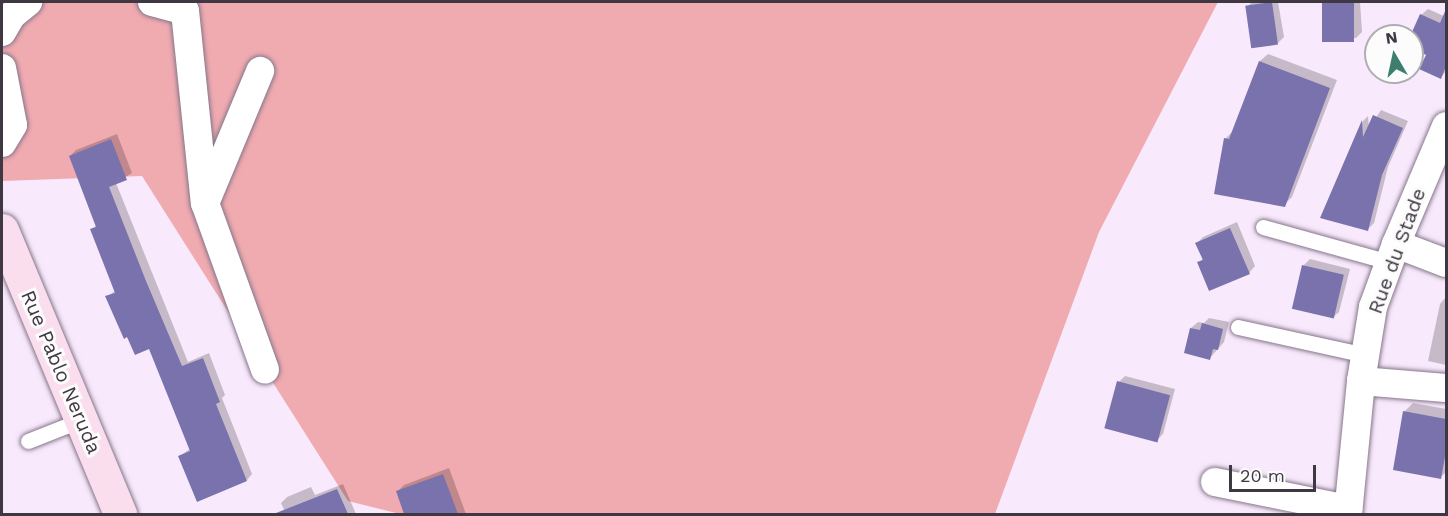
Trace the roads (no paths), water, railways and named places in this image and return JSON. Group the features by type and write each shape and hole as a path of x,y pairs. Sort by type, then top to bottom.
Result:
{"main road":[{"name":"Rue Pablo Neruda","path":"2,230 120,514"}],"street":[{"path":"2,32 12,15 28,2"},
{"path":"152,2 186,6 205,202 265,370"},
{"path":"2,68 13,125 2,143"},
{"path":"205,202 260,71"},
{"name":"Rue du Stade","path":"1348,512 1363,368 1373,307 1446,126"},
{"path":"1393,254 1446,263"},
{"path":"1363,368 1446,388"},
{"path":"1215,482 1348,512"}],"lane":[{"path":"1263,227 1393,254"},
{"path":"1238,327 1363,368"},
{"path":"28,441 81,420"}]}
